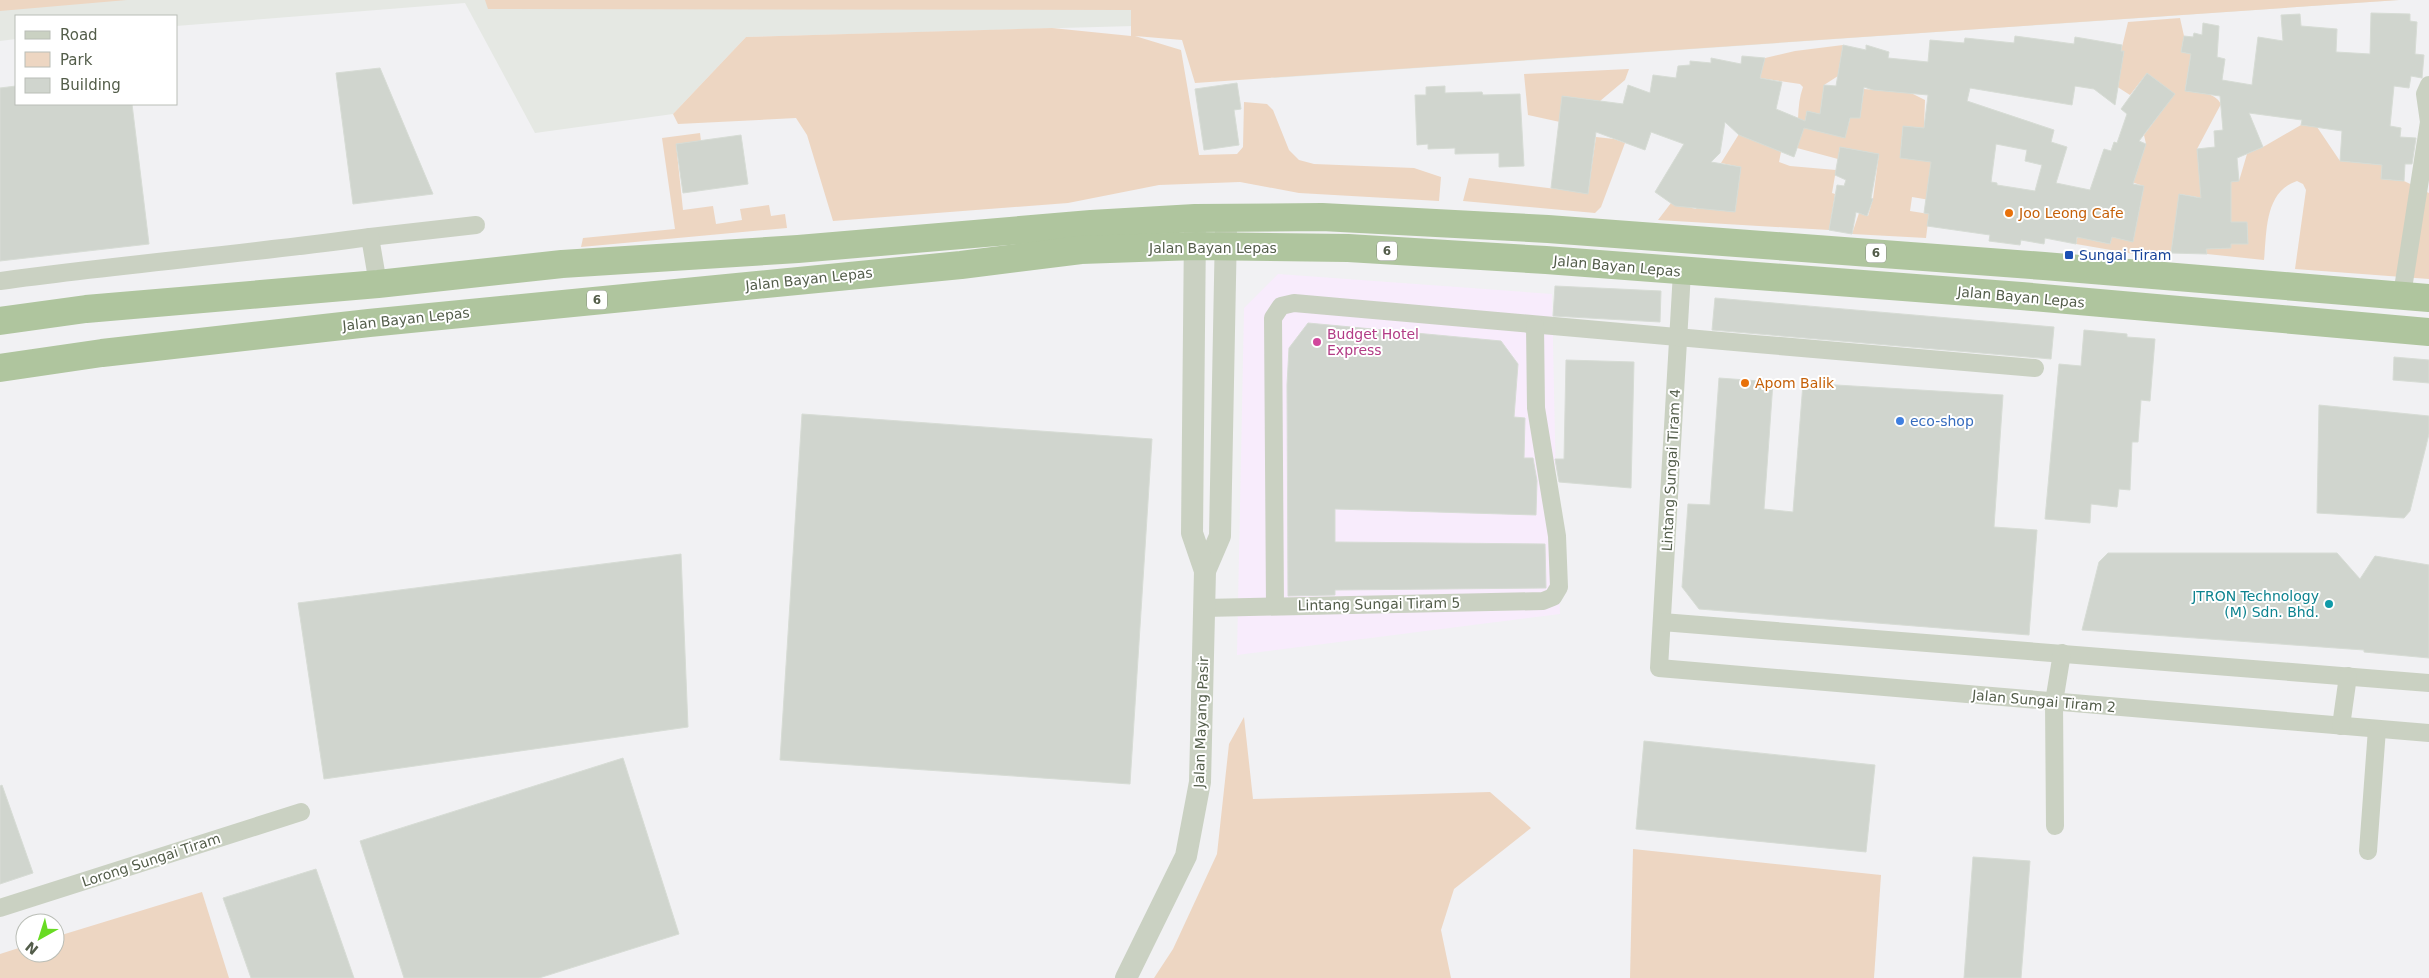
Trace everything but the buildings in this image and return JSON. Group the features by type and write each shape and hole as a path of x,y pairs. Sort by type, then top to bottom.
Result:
{"highway":[{"path":"1091,224 1178,205 1249,204 1322,217"},
{"name":"Jalan Bayan Lepas","path":"0,321 86,309 378,284 562,264 798,249 1091,224 1195,218 1322,217 1558,230 2429,298"},
{"name":"Jalan Bayan Lepas","path":"0,368 102,353 359,324 961,265 1081,250 1196,246 1348,248 1546,260 1682,272 2022,296 2429,332"}],"street":[{"path":"2402,295 2429,122 2426,94 2429,85"},
{"name":"Jalan Mayang Pasir","path":"1126,978 1186,856 1200,782 1205,571 1192,533 1195,218"},
{"name":"Jalan Mayang Pasir","path":"1205,571 1220,536 1227,247 1226,218"},
{"path":"0,281 87,269 306,246 476,225"},
{"path":"370,237 378,284"},
{"name":"Lintang Sungai Tiram 4","path":"1659,668 1682,272"},
{"path":"1275,606 1273,318 1281,306 1294,303 1535,326 1679,336 2035,368"},
{"name":"Lintang Sungai Tiram 5","path":"1204,608 1543,600 1553,597 1558,587 1557,536 1536,408 1535,326"},
{"path":"1662,622 2429,682"},
{"path":"2055,826 2054,702 2062,653"},
{"name":"Jalan Sungai Tiram 2","path":"1659,668 2429,733"},
{"path":"2341,726 2348,676"},
{"path":"2368,851 2377,729"},
{"name":"Lorong Sungai Tiram","path":"0,908 301,812"}],"shaded area":[{"path":"0,0 2399,0 1274,78 1170,25 746,37 673,114 535,133 465,3 178,26 178,15 15,15 15,39 0,41"},
{"path":"1278,274 1552,294 1560,614 1237,655 1244,308"}],"green space":[{"path":"0,0 127,0 0,11"},
{"path":"485,0 2399,0 1195,83 1182,40 1135,36 1181,50 1199,155 1237,154 1243,147 1244,102 1267,104 1273,110 1289,150 1299,160 1314,164 1414,168 1441,177 1439,201 1299,193 1240,182 1159,185 1068,203 833,221 807,135 796,118 678,124 673,114 746,37 1052,28 1131,36 1131,10 488,9"},
{"path":"2180,18 2184,36 2181,52 2191,54 2185,90 2210,95 2215,97 2221,104 2197,149 2200,180 2218,183 2239,181 2247,154 2301,125 2317,127 2340,161 2382,165 2381,179 2404,181 2429,193 2429,279 2295,269 2306,190 2303,184 2297,181 2286,186 2273,203 2267,226 2264,260 2207,254 2206,249 2231,248 2231,244 2248,244 2247,222 2231,222 2197,197 2180,194 2171,253 2162,250 2140,255 2076,244 2080,225 2095,241 2110,244 2112,237 2133,241 2144,186 2125,180 2136,174 2146,144 2144,135 2165,107 2155,100 2165,87 2147,73 2130,95 2116,86 2119,61 2122,61 2124,51 2121,51 2128,22"},
{"path":"1843,45 1838,76 1824,85 1820,114 1807,111 1805,123 1849,123 1850,118 1860,118 1864,89 1911,93 1925,100 1924,128 1903,126 1900,158 1920,160 1936,134 1930,200 1912,197 1910,211 1929,214 1926,238 1852,234 1859,213 1868,216 1873,199 1879,154 1840,147 1838,159 1797,148 1799,109 1803,87 1800,84 1760,78 1765,58 1795,51"},
{"path":"1629,69 1625,80 1600,101 1563,96 1560,122 1528,115 1524,74"},
{"path":"700,133 701,141 676,144 683,210 713,206 716,224 742,220 740,209 769,205 771,216 785,214 787,228 581,247 583,238 675,229 662,138"},
{"path":"1739,134 1781,152 1779,162 1790,166 1836,170 1832,193 1835,194 1829,230 1658,220 1671,203 1696,209 1697,207 1735,212 1741,167 1721,163"},
{"path":"1596,137 1614,139 1625,143 1601,207 1595,213 1463,201 1469,178 1588,193"},
{"path":"1244,717 1253,799 1490,792 1531,828 1454,889 1441,930 1451,978 1154,978 1173,949 1217,854 1229,744"},
{"path":"1633,849 1881,875 1874,978 1630,978"},
{"path":"202,892 229,978 0,978 0,954 15,949 15,963 65,963 65,934"}],"place":[{"name":"Joo Leong Cafe","path":"2009,213"},
{"name":"Sungai Tiram","path":"2069,255"},
{"name":"Budget Hotel Express","path":"1317,342"},
{"name":"Apom Balik","path":"1745,383"},
{"name":"eco-shop","path":"1900,421"},
{"name":"JTRON Technology (M) Sdn. Bhd.","path":"2329,604"}]}
